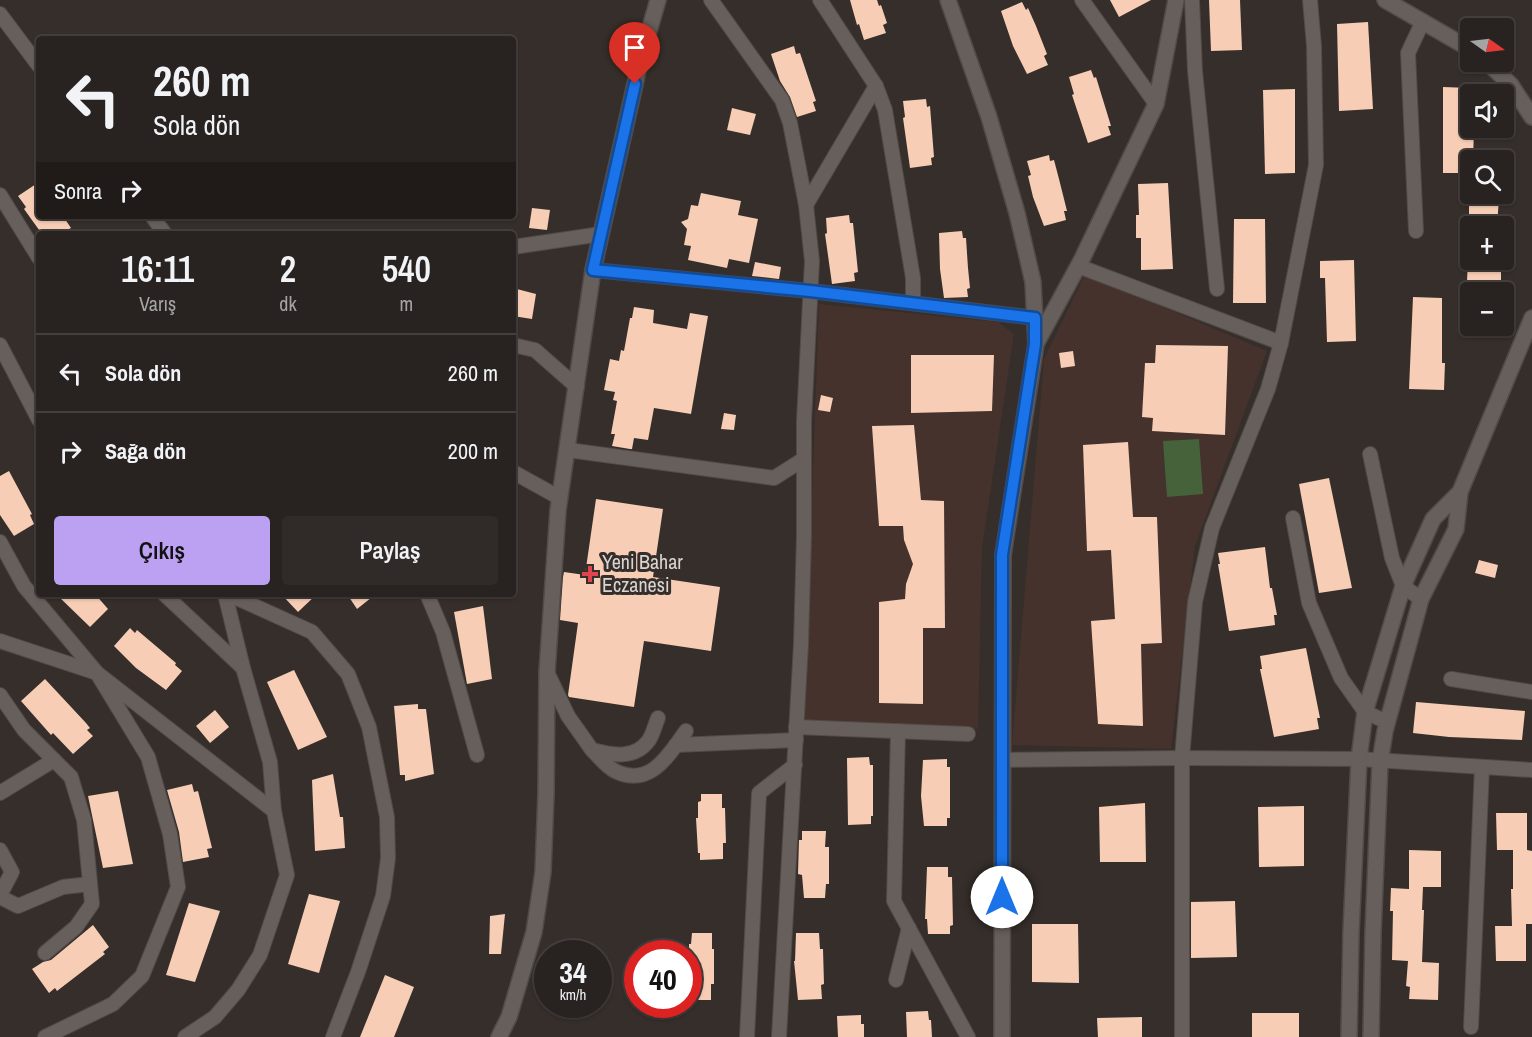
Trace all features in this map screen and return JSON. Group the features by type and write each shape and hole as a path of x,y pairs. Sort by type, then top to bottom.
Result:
{"street":[{"path":"499,1037 509,1017 534,932 543,872 548,672 560,498 593,270 640,62 658,0"},
{"path":"711,0 782,100 790,123 806,205 812,261 795,765 779,1037"},
{"path":"820,0 876,86 885,110 913,278 914,303"},
{"path":"948,0 989,117 1017,213 1033,282 1035,318 1035,344 1002,555 1002,1037"},
{"path":"1082,0 1156,104"},
{"path":"1035,344 1078,266 1156,104 1176,0"},
{"path":"1192,0 1196,71 1217,289"},
{"path":"1182,1037 1182,758 1195,603 1212,528 1268,389 1281,343 1316,165 1314,46 1310,0"},
{"path":"1385,0 1460,43"},
{"path":"0,14 36,62"},
{"path":"1416,231 1408,53 1423,21"},
{"path":"1497,72 1511,85 1532,117"},
{"path":"806,205 876,86"},
{"path":"0,195 36,253"},
{"path":"516,247 601,234"},
{"path":"1078,266 1281,343"},
{"path":"593,270 810,291 1035,318"},
{"path":"1371,1037 1380,762 1387,722 1421,599 1456,529 1460,492 1532,318"},
{"path":"0,345 36,414"},
{"path":"516,346 535,351 577,387"},
{"path":"568,450 774,478 804,459"},
{"path":"1370,454 1392,558 1403,586 1421,599"},
{"path":"516,474 560,498"},
{"path":"1350,1037 1351,932 1359,759 1365,712 1403,586 1433,519 1460,492"},
{"path":"1293,518 1309,603 1341,678 1365,712 1387,722"},
{"path":"0,542 24,586 97,673 148,757 170,834 178,887 142,976 113,1004 45,1037"},
{"path":"167,597 243,668"},
{"path":"184,1037 215,1017 238,990 260,955 287,875 274,811 270,762 243,668 227,597"},
{"path":"233,597 312,632 348,674 369,727 387,816 388,858 383,896 358,972 333,1037"},
{"path":"428,597 443,632 477,754"},
{"path":"0,641 97,673 274,811"},
{"path":"548,672 568,717 592,750 614,770 635,777 656,770 686,731"},
{"path":"1451,679 1532,692"},
{"path":"0,695 24,730 71,777 84,820 92,904 76,927 45,953"},
{"path":"592,750 616,756 637,751 649,740 658,718"},
{"path":"898,731 894,901 968,1037"},
{"path":"676,745 796,734 898,731 968,734"},
{"path":"1003,760 1359,759 1532,770"},
{"path":"0,793 54,760"},
{"path":"747,1037 759,793 795,765"},
{"path":"1471,1027 1482,767"},
{"path":"0,850 12,872 0,896 18,906 63,887 90,884"},
{"path":"896,980 909,928"},
{"path":"1351,932 1373,933"}],"shaded area":[{"path":"1085,274 1267,351 1195,546 1171,749 1012,745 1044,359"},
{"path":"819,304 998,322 1014,334 982,548 978,729 804,720"}],"green space":[{"path":"1199,439 1203,494 1167,497 1163,441"}],"building":[{"path":"850,0 877,0 887,23 883,25 886,33 864,40"},
{"path":"1110,0 1151,0 1119,17"},
{"path":"1209,0 1240,0 1242,50 1211,51"},
{"path":"1022,2 1026,10 1028,8 1036,26 1047,54 1044,56 1048,65 1027,74 1013,46 1001,11"},
{"path":"1368,22 1373,109 1339,111 1337,24"},
{"path":"794,46 796,54 800,53 816,101 813,102 816,111 797,117 790,97 780,81 771,54"},
{"path":"1091,70 1094,78 1096,77 1111,126 1108,126 1111,135 1088,143 1072,95 1074,94 1069,77"},
{"path":"1443,87 1460,88 1460,138 1474,138 1473,150 1460,150 1460,173 1443,173"},
{"path":"1295,89 1295,173 1265,174 1263,90"},
{"path":"926,99 927,107 930,106 934,157 931,158 932,165 910,168 903,101"},
{"path":"732,108 756,114 750,135 727,130"},
{"path":"1049,155 1050,161 1054,160 1067,211 1064,211 1066,220 1044,226 1033,197 1027,161"},
{"path":"1168,183 1173,269 1141,270 1141,238 1136,238 1136,215 1139,215 1138,184"},
{"path":"36,184 36,219 65,219 71,231 40,231 18,196"},
{"path":"701,193 741,201 738,215 758,219 749,263 729,259 727,268 688,260 691,246 684,245 687,229 681,222 688,219 691,205 698,206"},
{"path":"1469,204 1499,204 1498,216 1469,216"},
{"path":"532,208 550,210 547,230 529,228"},
{"path":"849,215 850,223 853,223 858,272 854,273 855,281 832,284 825,234 827,233 826,218"},
{"path":"1234,219 1265,219 1266,303 1233,303"},
{"path":"962,231 963,238 966,238 970,288 967,289 968,297 944,298 939,233"},
{"path":"1354,260 1356,341 1327,342 1325,278 1320,278 1320,261"},
{"path":"755,262 781,267 779,279 752,276"},
{"path":"1468,270 1501,270 1501,282 1467,281"},
{"path":"516,289 536,294 532,319 516,316"},
{"path":"1413,297 1442,298 1444,390 1409,389"},
{"path":"634,307 654,310 653,323 687,329 690,313 708,316 691,414 654,408 648,440 634,438 632,449 630,449 612,446 615,434 611,434 617,401 613,400 615,392 604,390 610,359 619,361 621,350 624,351"},
{"path":"1156,345 1228,346 1225,435 1152,431 1153,418 1142,417 1145,363 1155,363"},
{"path":"1073,351 1075,366 1061,368 1059,353"},
{"path":"911,355 994,355 992,411 911,413"},
{"path":"821,395 833,398 830,412 818,410"},
{"path":"724,413 736,415 734,430 721,429"},
{"path":"914,425 921,500 944,501 945,628 923,628 923,704 879,703 879,602 905,599 906,584 913,564 904,540 903,526 879,526 872,426"},
{"path":"1128,442 1133,517 1157,517 1162,643 1141,644 1143,726 1098,724 1091,621 1115,619 1111,550 1087,551 1083,445"},
{"path":"9,471 32,514 30,515 34,524 14,536 0,515 0,476"},
{"path":"1329,478 1352,588 1319,593 1299,484"},
{"path":"596,499 663,509 653,577 720,587 711,651 644,641 634,707 568,695 578,623 560,620 563,577 564,572 585,575"},
{"path":"1265,547 1270,588 1272,588 1277,615 1274,615 1275,625 1229,631 1218,553"},
{"path":"1479,560 1498,565 1495,578 1475,573"},
{"path":"59,597 98,597 108,609 90,627"},
{"path":"284,597 314,597 298,612"},
{"path":"349,597 372,597 357,609"},
{"path":"483,606 492,679 467,684 454,612"},
{"path":"130,628 135,633 137,630 176,663 175,665 182,671 166,690 136,668 114,646"},
{"path":"1306,648 1320,718 1317,718 1319,729 1274,737 1260,669 1262,669 1260,656"},
{"path":"294,670 327,737 298,750 267,682"},
{"path":"45,679 86,723 90,728 87,730 93,736 73,754 53,733 51,735 21,701"},
{"path":"1416,702 1525,711 1522,740 1413,733"},
{"path":"418,704 418,709 426,709 434,774 405,781 405,775 400,775 394,706"},
{"path":"215,710 229,727 210,743 196,726"},
{"path":"869,757 870,765 873,765 871,824 848,825 847,758"},
{"path":"947,759 947,767 950,767 950,818 947,818 947,826 924,826 921,796 923,760"},
{"path":"333,774 340,817 343,817 345,848 315,851 312,780"},
{"path":"192,784 194,792 198,791 212,848 207,849 209,857 183,862 179,832 167,790"},
{"path":"118,791 133,864 103,868 88,796"},
{"path":"701,794 722,794 722,808 725,808 726,843 723,843 723,859 700,860 696,818 698,818 698,802 701,801"},
{"path":"1145,803 1146,862 1100,862 1099,807"},
{"path":"1304,806 1304,866 1259,867 1258,807"},
{"path":"1496,813 1527,813 1527,850 1532,851 1532,924 1526,924 1526,961 1496,961 1495,926 1512,926 1513,850 1497,850"},
{"path":"802,831 826,831 825,847 829,847 829,884 826,884 825,898 804,898 802,875 798,874 799,840 802,840"},
{"path":"1409,850 1441,851 1441,887 1423,887 1422,910 1424,910 1422,962 1439,963 1438,1000 1409,999 1410,987 1406,986 1408,961 1392,960 1391,888 1409,889"},
{"path":"927,867 948,867 948,877 952,877 953,925 950,926 950,934 928,934 927,919 925,919"},
{"path":"309,894 340,901 319,973 288,964"},
{"path":"1235,901 1237,957 1191,958 1191,902"},
{"path":"189,903 220,911 195,982 166,975"},
{"path":"505,914 501,954 489,954 490,916"},
{"path":"1032,924 1078,924 1079,983 1032,982"},
{"path":"93,925 109,947 103,952 105,954 57,991 55,988 49,993 32,969 51,960"},
{"path":"692,933 712,933 714,984 711,984 711,1000 702,1000 702,940 691,940"},
{"path":"796,933 819,933 820,949 823,949 822,999 798,1000 794,961"},
{"path":"385,975 414,987 394,1037 360,1037"},
{"path":"928,1011 932,1037 907,1037 906,1012"},
{"path":"1252,1013 1299,1013 1299,1037 1252,1037"},
{"path":"861,1015 864,1037 838,1037 837,1016"},
{"path":"1142,1017 1142,1037 1098,1037 1097,1018"}],"place":[{"name":"Yeni Bahar Eczanesi","path":"590,574"}],"route":[{"path":"635,84 593,270 810,291 1035,318 1035,344 1002,555 1002,897"}]}
